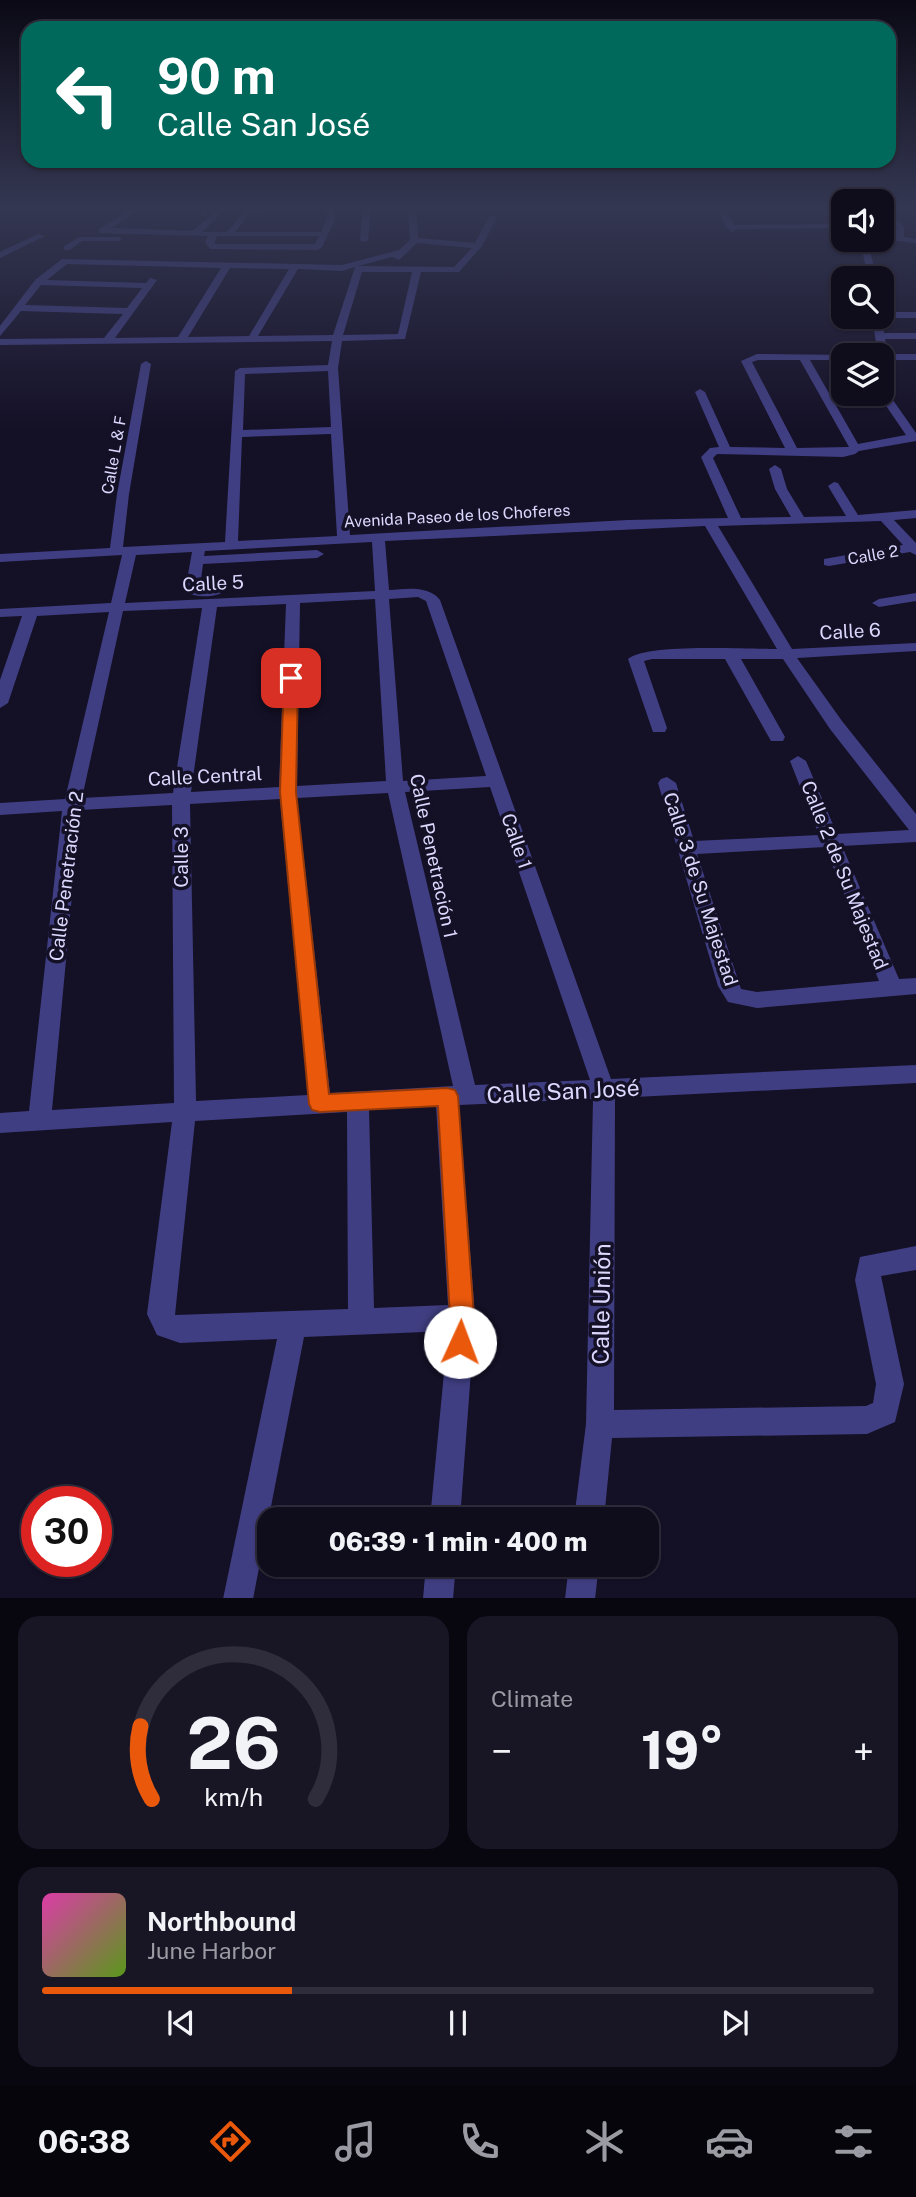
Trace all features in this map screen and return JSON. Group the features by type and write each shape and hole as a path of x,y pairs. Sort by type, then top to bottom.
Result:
{"street":[{"path":"0,333 38,283"},
{"path":"54,283 148,286"},
{"path":"107,341 151,283"},
{"path":"181,340 217,283"},
{"path":"251,340 286,283"},
{"path":"344,539 333,368 337,338 354,283"},
{"path":"0,342 402,337 414,283"},
{"path":"18,308 130,311"},
{"path":"894,316 916,315"},
{"path":"879,329 880,343"},
{"path":"879,336 916,336"},
{"path":"792,452 747,361 757,357 831,357"},
{"path":"803,357 855,448"},
{"path":"894,357 916,357"},
{"name":"Calle L & F","path":"123,552 123,494 146,364"},
{"path":"231,545 240,371 333,368"},
{"path":"699,392 726,450"},
{"path":"736,520 708,457 714,450 843,453 851,452 855,448 915,438 892,406"},
{"path":"237,433 336,429"},
{"path":"775,469 781,489 799,520"},
{"path":"834,485 854,519"},
{"name":"Avenida Paseo de los Choferes","path":"0,558 123,552 198,553 231,545 708,521 854,519 916,514"},
{"path":"885,517 915,549"},
{"path":"708,521 787,654 836,725 916,826"},
{"name":"Calle Penetración 1","path":"378,538 395,786 457,1096 462,1317 446,1507"},
{"name":"Calle 2","path":"829,562 915,549"},
{"name":"Calle Penetración 2","path":"39,1122 72,804 119,607 123,552"},
{"path":"317,554 198,553 191,588 197,592 317,586"},
{"name":"Calle 5","path":"0,613 428,595"},
{"name":"Calle 1","path":"428,595 433,600 604,1089"},
{"path":"879,603 916,597"},
{"path":"293,599 288,792 320,1104"},
{"name":"Calle 3","path":"210,603 181,798 185,1113 160,1314 166,1326 180,1330 293,1325"},
{"path":"0,703 31,612"},
{"name":"Calle 6","path":"659,728 636,659 651,654 787,654 916,647"},
{"path":"731,654 777,737"},
{"name":"Calle 2 de Su Majestad","path":"798,761 892,988"},
{"name":"Calle Central","path":"0,809 496,781"},
{"name":"Calle 3 de Su Majestad","path":"667,783 729,986 735,996 757,1000 892,988"},
{"path":"687,848 916,836"},
{"path":"892,988 916,986"},
{"name":"Calle San José","path":"0,1123 358,1101 916,1074"},
{"name":"Calle Unión","path":"590,1507 600,1424 604,1089"},
{"path":"358,1101 361,1322"},
{"path":"600,1424 867,1420 885,1412 890,1384 868,1280 869,1266 916,1258"},
{"path":"238,1598 293,1325 462,1317"},
{"path":"438,1598 440,1577"},
{"path":"580,1598 582,1577"}],"route":[{"path":"291,678 288,792 320,1104 447,1096 462,1317 460,1342"}]}
